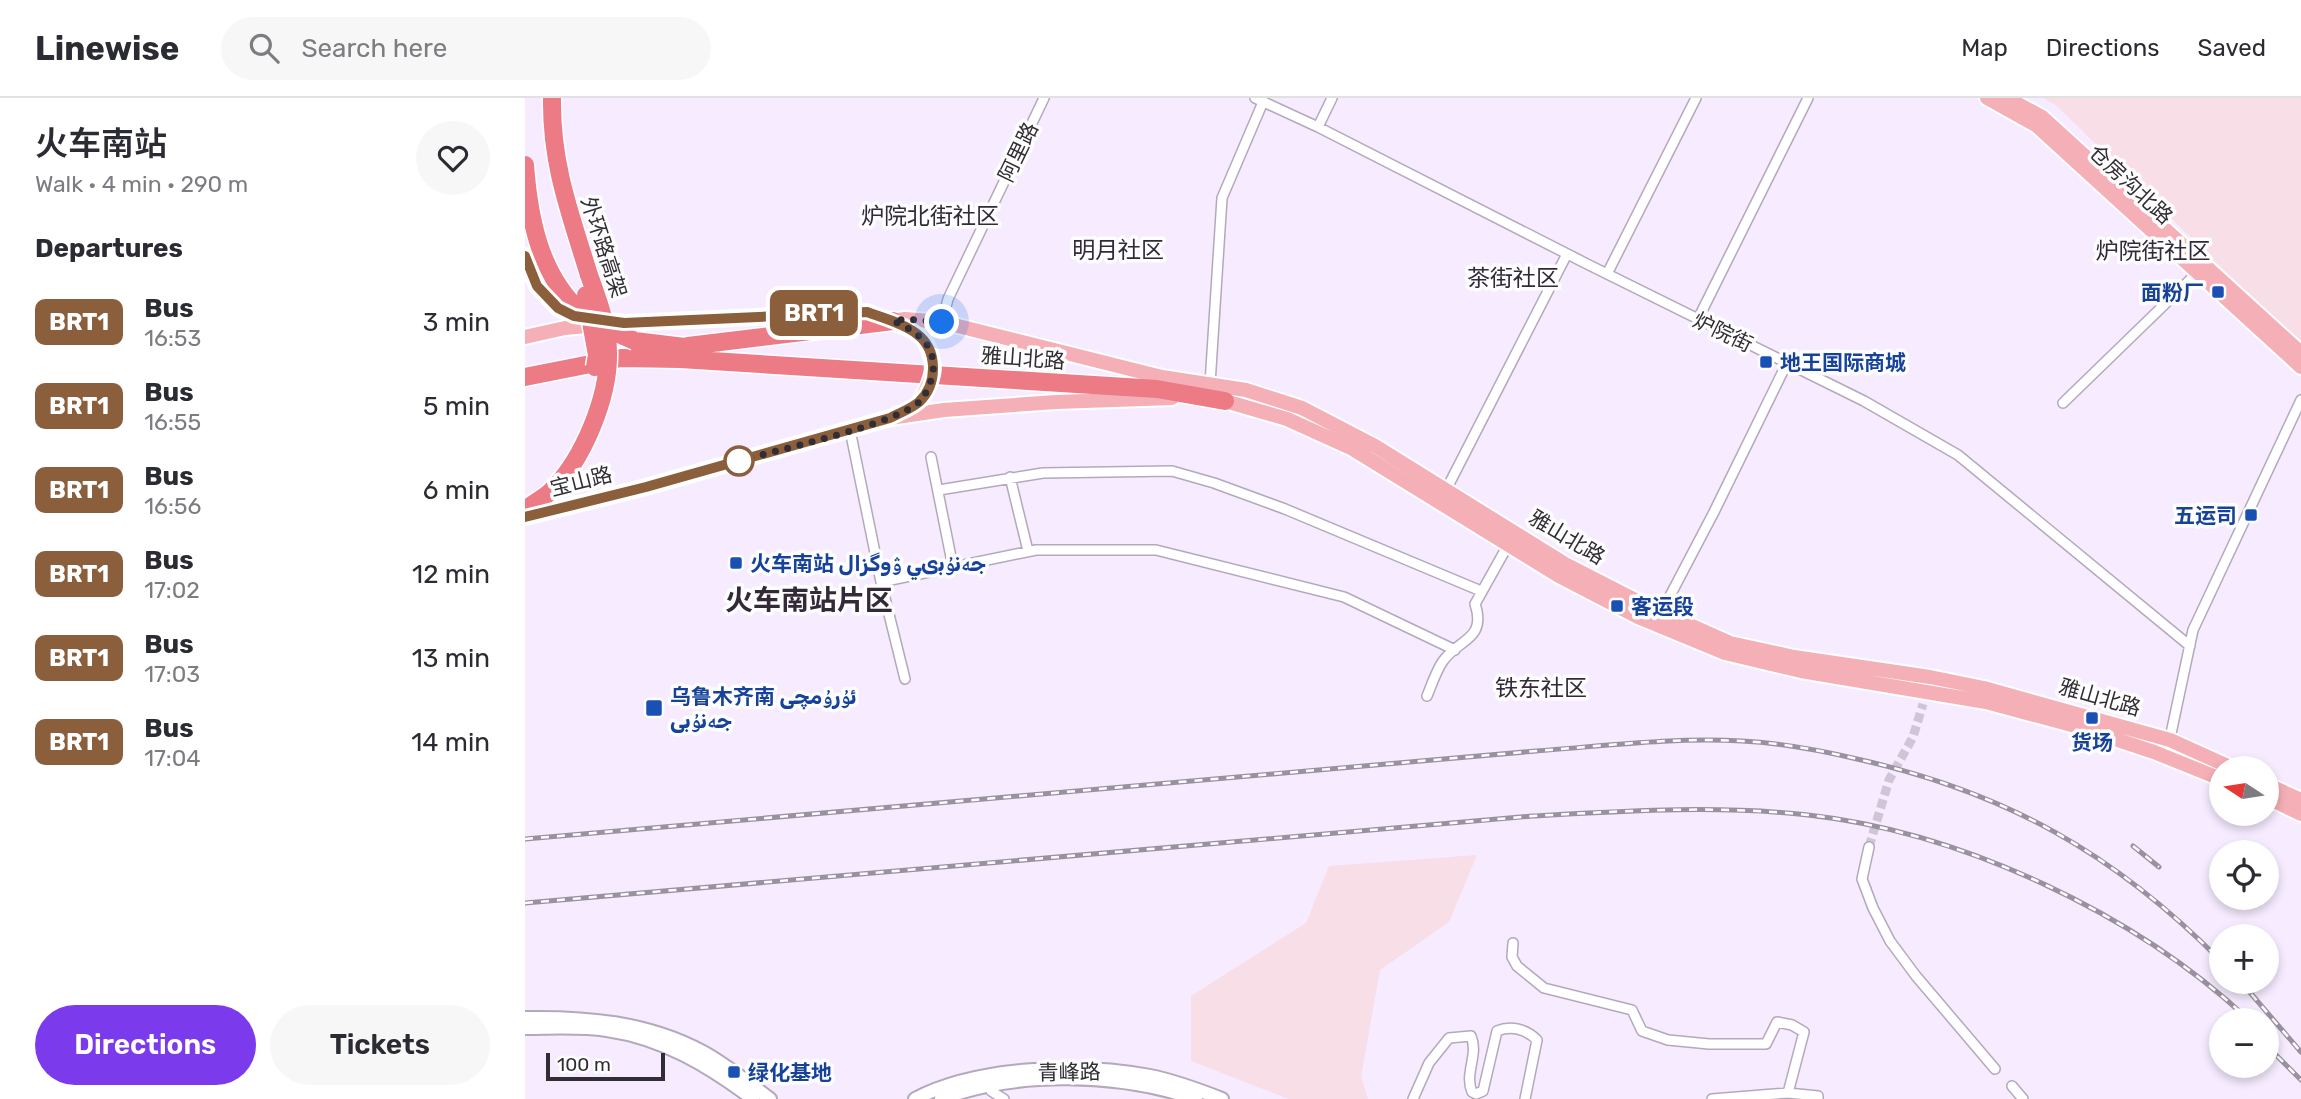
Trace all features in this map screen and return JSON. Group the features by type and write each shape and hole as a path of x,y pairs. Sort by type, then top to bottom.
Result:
{"highway":[{"name":"外环路高架","path":"525,495 544,481 567,456 583,424 592,391 597,355 581,271 545,172 539,120 540,98"},
{"name":"外环路高架","path":"525,510 551,491 576,458 592,427 602,396 609,354 604,319 564,199 551,124 552,98"},
{"path":"525,165 534,234 562,291 583,314 635,341 679,347 1162,377"},
{"path":"679,347 893,321"},
{"name":"雅山北路","path":"525,377 621,358 680,359 1157,389 1225,401"}],"main road":[{"name":"仓房沟北路","path":"1987,98 2037,127 2301,353"},
{"name":"仓房沟北路","path":"2007,98 2042,117 2301,367"},
{"path":"525,256 537,286 558,308 574,316 624,323"},
{"path":"525,337 565,328 624,323 867,312 912,330 923,338 932,354 934,366 929,385 920,401 890,418"},
{"name":"雅山北路","path":"893,321 905,319 942,322 1162,377 1246,390 1303,408 1375,446 1508,545 1559,576 1639,617 1725,653 1801,671 1986,702 2066,723 2209,774"},
{"name":"雅山北路","path":"890,418 944,410 1056,402 1158,397 1225,401 1287,419 1351,449 1565,564 1661,613 1730,643 1927,691 1983,688 2171,740 2209,757"},
{"name":"宝山路","path":"525,517 646,487 890,418"},
{"path":"2279,790 2301,800"},
{"path":"2279,803 2301,814"},
{"path":"525,1018 595,1019 657,1032 704,1053 769,1099"},
{"path":"525,1028 607,1030 643,1038 700,1061 746,1096"},
{"name":"青峰路","path":"915,1099 955,1083 1059,1070 1106,1071 1168,1081 1222,1099"},
{"name":"青峰路","path":"941,1099 990,1080 1057,1079 1107,1080 1144,1085 1196,1099"}],"street":[{"name":"阿里路","path":"942,322 948,299 1044,98"},
{"path":"1318,127 1332,98"},
{"path":"1607,274 1696,98"},
{"path":"1698,319 1808,98"},
{"path":"1210,384 1222,198 1259,100"},
{"name":"炉院街","path":"1259,100 1318,127 1864,401 1958,456 2190,646"},
{"path":"1442,496 1567,254"},
{"path":"2063,403 2201,269"},
{"path":"1661,613 1787,363"},
{"path":"2167,757 2193,630 2301,400"},
{"path":"850,430 881,582 905,679"},
{"path":"931,457 953,567"},
{"path":"939,490 1043,473 1172,471 1285,509 1481,591"},
{"path":"1010,477 1028,551"},
{"path":"1427,696 1444,659 1469,640 1476,629 1479,615 1475,604 1508,545"},
{"path":"881,582 1036,550 1156,550 1344,597 1455,650"},
{"path":"1869,847 1862,879 1890,941 1995,1069"},
{"path":"1513,943 1512,957 1517,967 1544,988 1632,1010 1642,1031 1668,1040 1709,1044 1766,1044 1777,1023 1792,1025 1804,1032 1788,1093"},
{"path":"1413,1099 1429,1063 1449,1038 1471,1036 1475,1045 1468,1083 1472,1092 1476,1094 1483,1091 1497,1031 1516,1028 1537,1040 1525,1099"},
{"path":"990,1080 996,1096 1004,1099"},
{"path":"2012,1086 2023,1099"},
{"path":"1712,1099 1788,1093 1818,1096 1818,1099"}],"shaded area":[{"path":"2043,98 2301,98 2301,346 2057,106"},
{"path":"1477,855 1449,922 1380,970 1361,1077 1368,1099 1289,1099 1191,1061 1191,996 1306,923 1329,866"}],"tunnel":[{"path":"1869,847 1889,780 1913,737 1923,704"}],"railway":[{"path":"525,839 1613,745 1691,740 1757,742 1828,753 1911,773 1961,789 2009,809 2098,858 2140,889 2209,950"},
{"path":"525,903 1533,816 1671,810 1774,812 1867,824 1926,839 1985,859 2044,884 2100,913 2154,946 2204,981 2235,1008"},
{"path":"2133,846 2159,867"},
{"path":"2251,994 2301,1052"},
{"path":"2279,1058 2301,1080"}],"bus line":[{"name":"BRT1","path":"525,256 537,286 558,308 574,316 624,323 867,312 920,335 932,354 934,366 929,385 920,401 890,418 646,487 525,517"}],"place":[{"name":"面粉厂","path":"2218,292"},
{"name":"地王国际商城","path":"1766,362"},
{"name":"五运司","path":"2251,515"},
{"name":"火车南站 جەنۇبىي ۋوگزال","path":"736,563"},
{"name":"客运段","path":"1617,606"},
{"name":"乌鲁木齐南 ئۇرۇمچى جەنۇبى","path":"654,708"},
{"name":"货场","path":"2092,718"},
{"name":"绿化基地","path":"734,1072"}],"district":[{"name":"炉院北街社区","path":"930,216"},
{"name":"明月社区","path":"1118,250"},
{"name":"炉院街社区","path":"2153,251"},
{"name":"茶街社区","path":"1513,278"},
{"name":"火车南站片区","path":"809,600"},
{"name":"铁东社区","path":"1541,688"}],"route":[{"path":"739,461 890,418 920,401 929,385 934,366 932,354 920,335 893,321 905,319 942,322"}]}
